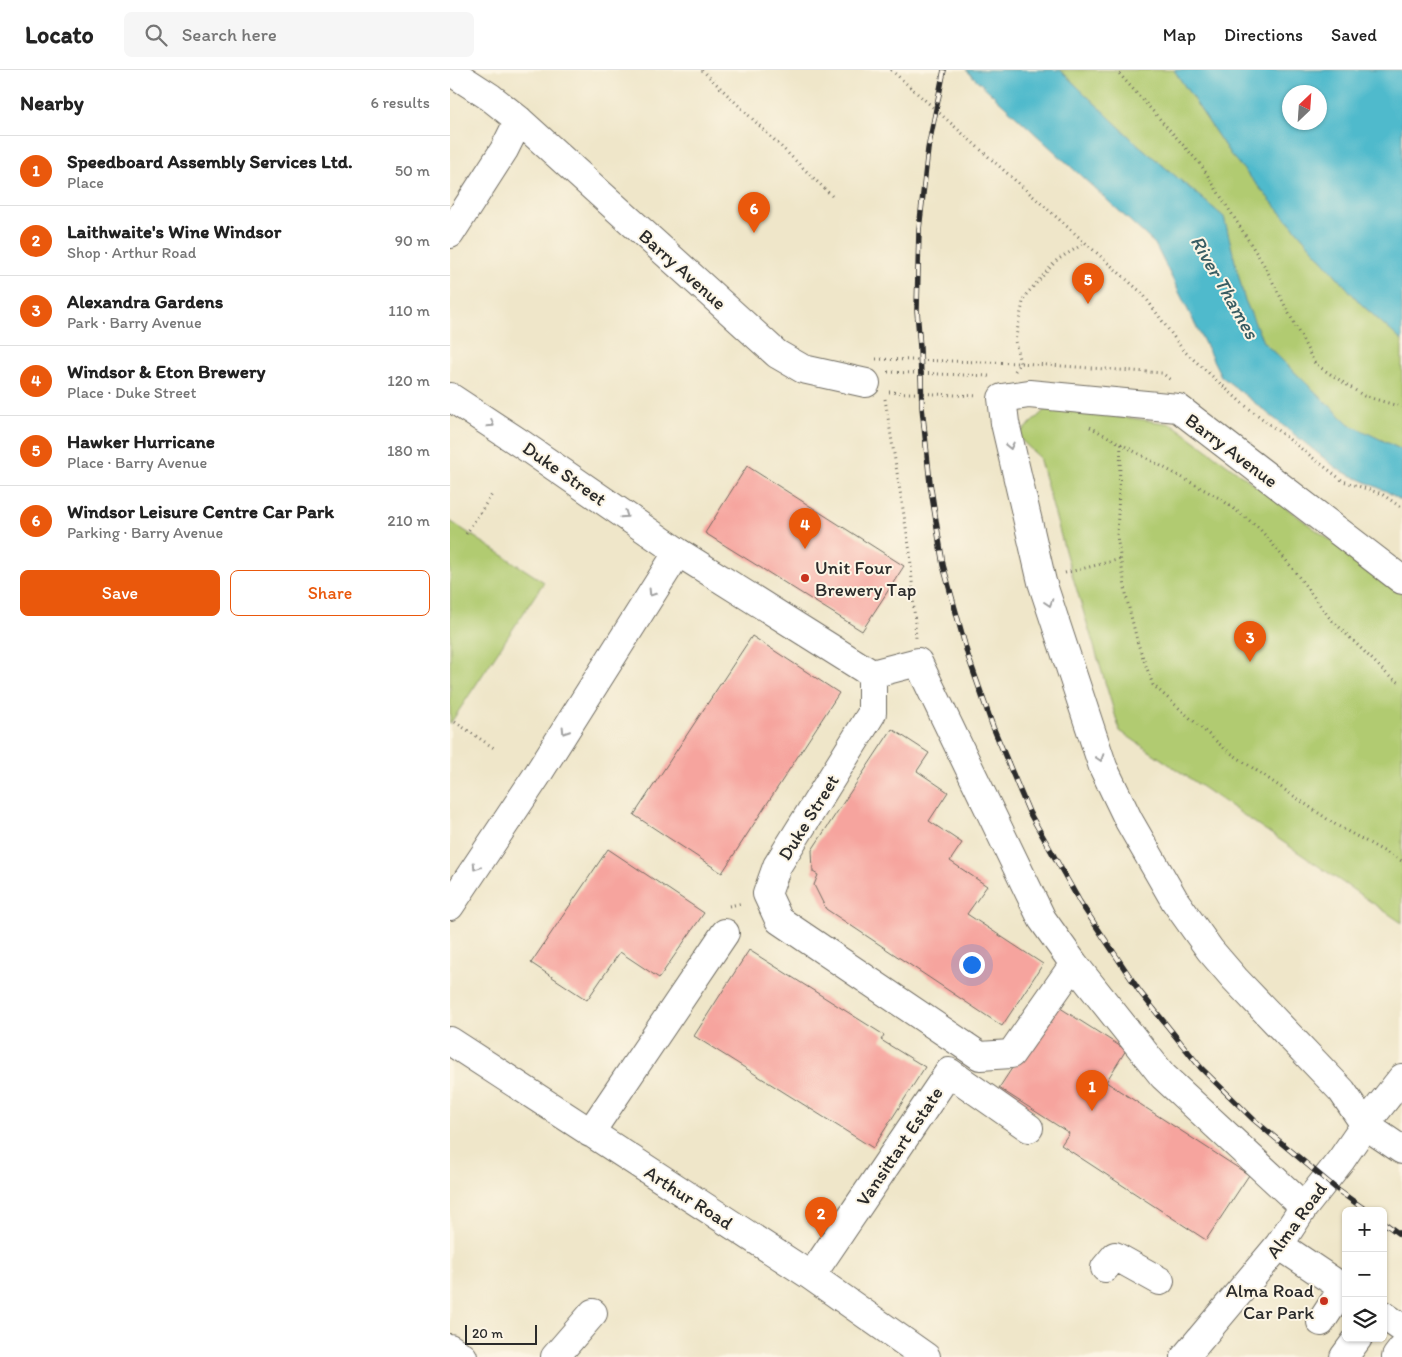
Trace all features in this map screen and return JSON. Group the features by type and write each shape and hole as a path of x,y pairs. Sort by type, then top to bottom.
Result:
{"street":[{"name":"Barry Avenue","path":"450,71 490,97 519,120 777,354 803,369 874,387"},
{"path":"450,234 504,150 519,120"},
{"name":"Barry Avenue","path":"997,387 1029,394 1178,408 1402,580"},
{"path":"997,387 1042,579 1103,767 1129,821 1174,901 1210,950 1235,979 1342,1091 1365,1126 1402,1150"},
{"name":"Duke Street","path":"450,397 523,444 678,552 872,674 872,714 777,866 767,894 779,920 980,1056 1011,1054 1074,964"},
{"path":"450,906 536,777 678,552"},
{"path":"872,674 918,662 1042,920 1074,964 1163,1076 1304,1207"},
{"path":"590,1133 725,933"},
{"name":"Arthur Road","path":"450,1041 811,1276 926,1357"},
{"name":"Vansittart Estate","path":"811,1276 949,1072 1029,1128"},
{"name":"Alma Road","path":"1184,1357 1279,1245 1304,1207 1402,1078"},
{"path":"1279,1245 1342,1288"},
{"path":"1105,1268 1115,1256 1160,1281"},
{"path":"1321,1322 1342,1292"},
{"path":"555,1357 594,1313"},
{"path":"1387,1318 1402,1328"},
{"path":"1344,1357 1355,1342"},
{"path":"450,1348 463,1357"},
{"path":"1396,1357 1402,1349"}],"path":[{"path":"702,70 833,198"},
{"path":"891,70 1144,294 1183,350 1242,403 1343,481 1382,494 1402,508"},
{"path":"1116,70 1200,165 1264,265 1315,364 1364,396 1402,406"},
{"path":"840,377 873,359 1020,363 1015,341 1024,297 1057,260 1085,243"},
{"path":"918,662 910,552 874,387 884,372 997,387"},
{"path":"874,387 997,387"},
{"path":"1088,426 1221,499 1259,528 1329,617 1390,677 1402,684"},
{"path":"1121,444 1117,536 1127,600 1138,644 1153,685 1225,748 1336,825 1402,861"},
{"path":"466,534 493,493"},
{"path":"1042,579 1121,559"},
{"path":"455,722 494,748"}],"green space":[{"path":"1060,70 1174,70 1230,154 1361,304 1402,341 1402,450 1349,424 1263,342 1244,298 1224,217 1135,142"},
{"path":"1049,406 1172,424 1402,593 1402,923 1120,731 1067,558 1039,457 1017,436"},
{"path":"450,521 544,582 450,724"}],"water":[{"name":"River Thames","path":"966,70 1060,70 1135,142 1224,217 1244,298 1263,342 1349,424 1402,450 1402,501 1386,491 1339,470 1221,376 1155,244"},
{"path":"1174,70 1402,70 1402,341 1361,304 1230,154"}],"building":[{"path":"747,466 904,566 862,631 705,533"},
{"path":"752,636 839,693 722,873 634,815"},
{"path":"892,729 929,753 917,771 948,792 929,821 962,843 950,861 987,886 967,914 1043,964 1002,1026 826,909 814,885 818,875 813,872 812,850"},
{"path":"608,849 704,913 659,978 620,952 587,1000 531,963"},
{"path":"749,950 884,1035 881,1040 925,1067 873,1148 694,1036"},
{"path":"1054,1004 1126,1050 1106,1082 1249,1175 1206,1240 1061,1145 1069,1133 999,1088"}],"railway":[{"path":"944,70 928,149 919,230 917,310 922,407 930,483 943,565 968,656 993,727 1029,812 1080,902 1140,992 1201,1068 1254,1120 1339,1191 1361,1207"},
{"path":"1387,1225 1402,1236"}],"place":[{"name":"Windsor Leisure Centre Car Park","path":"754,233"},
{"name":"Hawker Hurricane","path":"1088,304"},
{"name":"Windsor & Eton Brewery","path":"805,549"},
{"name":"Unit Four Brewery Tap","path":"805,578"},
{"name":"Alexandra Gardens","path":"1250,662"},
{"name":"Speedboard Assembly Services Ltd.","path":"1092,1111"},
{"name":"Laithwaite's Wine Windsor","path":"821,1238"},
{"name":"Alma Road Car Park","path":"1324,1301"}]}
